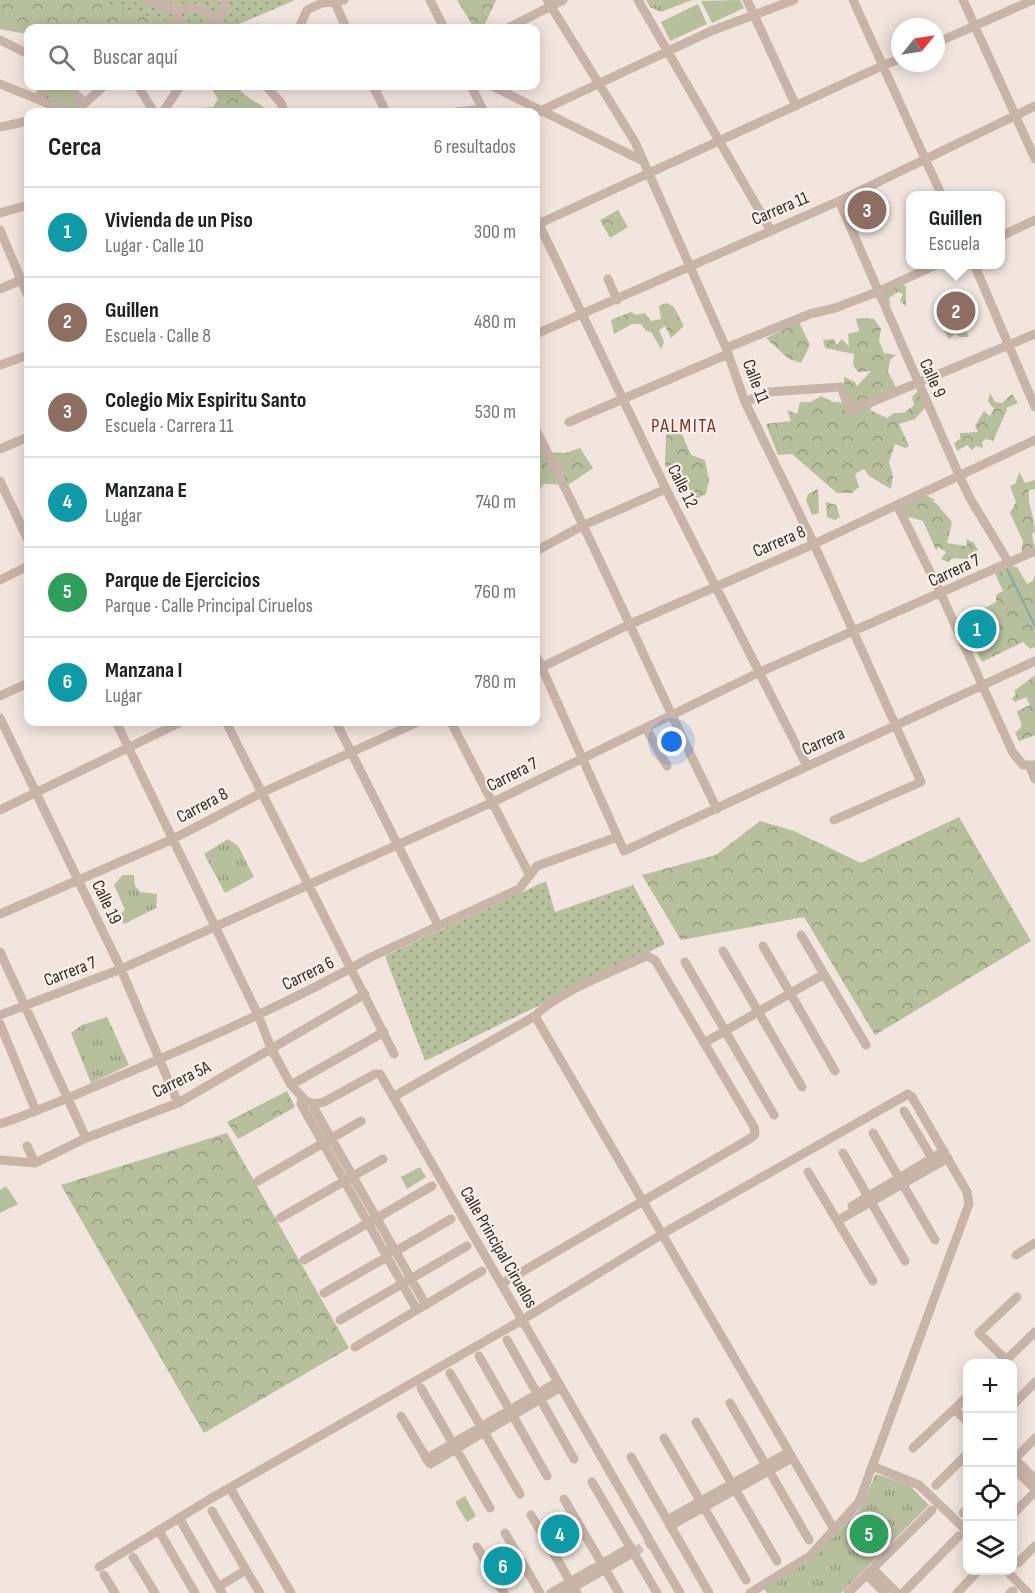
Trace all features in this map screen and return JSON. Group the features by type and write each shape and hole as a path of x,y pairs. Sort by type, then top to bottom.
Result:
{"street":[{"path":"146,0 173,8 200,8 218,24"},
{"path":"221,24 225,0"},
{"path":"430,0 442,24"},
{"path":"514,24 549,3 563,0"},
{"path":"638,0 722,141 770,229"},
{"path":"747,0 796,106"},
{"path":"540,111 754,14 795,0"},
{"path":"853,0 940,191"},
{"path":"963,0 1035,159"},
{"path":"945,38 1033,0"},
{"path":"301,24 307,10 322,3 338,1 345,24"},
{"name":"Calle 11","path":"549,3 626,123 641,160 649,171 727,351 745,402 814,544 894,727 921,782 834,820"},
{"path":"173,8 181,24"},
{"path":"0,40 24,52"},
{"path":"540,220 722,141 891,62"},
{"path":"0,84 54,108"},
{"path":"38,99 42,90"},
{"path":"71,90 84,102"},
{"path":"80,108 99,90"},
{"path":"142,90 152,108"},
{"path":"166,108 177,90"},
{"path":"270,90 283,108"},
{"path":"375,90 384,108"},
{"path":"473,90 482,108"},
{"path":"499,90 531,108"},
{"name":"Carrera 11","path":"540,332 617,300 770,229 839,201 1035,106"},
{"path":"540,113 641,160"},
{"path":"0,127 24,122"},
{"name":"Calle 9","path":"839,201 959,476 1008,563"},
{"path":"0,213 24,206"},
{"path":"1005,234 1035,220"},
{"path":"0,230 24,277"},
{"name":"Calle 12","path":"540,230 666,489 807,766"},
{"path":"569,422 800,318 877,292 927,269"},
{"path":"976,269 1035,407"},
{"path":"0,289 24,279"},
{"path":"608,279 617,300"},
{"path":"745,402 770,392 841,387 850,411 917,381 1035,334"},
{"path":"0,365 24,356"},
{"path":"0,449 24,438"},
{"path":"540,438 569,494 628,625 717,809"},
{"name":"Carrera 8","path":"540,669 628,625 814,544 1035,440"},
{"path":"0,481 3,496 24,533"},
{"path":"540,549 582,526 666,489"},
{"path":"897,505 984,685 1012,753 1023,765 1032,765 1035,779"},
{"name":"Carrera 7","path":"0,1015 121,969 309,885 493,802 760,672 1035,551"},
{"path":"2,576 24,568"},
{"name":"Carrera","path":"617,837 624,851 1035,661"},
{"path":"540,671 617,837"},
{"path":"0,696 24,685"},
{"name":"Calle 19","path":"0,718 121,969 178,1103"},
{"path":"118,726 258,1015 271,1048 291,1085 302,1098 301,1104 311,1110 373,1221 396,1251 417,1310"},
{"path":"0,810 174,726"},
{"path":"228,726 394,1054"},
{"path":"338,726 438,925"},
{"name":"Carrera 8","path":"0,914 173,839 263,792 409,726"},
{"path":"453,726 529,874"},
{"path":"646,728 667,766"},
{"name":"Carrera 6","path":"0,1124 160,1059 258,1015 352,970 371,957 519,889 527,882 529,874 537,866 617,837"},
{"path":"801,935 866,1046"},
{"path":"763,946 835,1071"},
{"path":"723,951 801,1087"},
{"path":"0,952 86,1138"},
{"path":"393,1097 602,976 651,957 754,1127 755,1134 501,1284"},
{"path":"685,962 774,1115"},
{"path":"704,1043 824,974"},
{"name":"Carrera 5A","path":"35,1163 86,1138 178,1103 364,994"},
{"path":"535,1016 835,1531"},
{"path":"0,1024 36,1111"},
{"path":"291,1085 384,1032"},
{"name":"Calle Principal Ciruelos","path":"311,1110 375,1074 380,1074 680,1593"},
{"path":"115,1593 102,1571 179,1518 908,1094 912,1097 968,1192 969,1204 859,1502 810,1556 750,1593"},
{"path":"904,1111 934,1161"},
{"path":"258,1181 361,1121"},
{"path":"873,1133 935,1240"},
{"path":"27,1146 35,1163"},
{"path":"843,1152 904,1261"},
{"path":"835,1219 946,1155"},
{"path":"280,1218 383,1159"},
{"path":"0,1160 35,1163"},
{"path":"808,1172 873,1281"},
{"path":"304,1260 432,1186"},
{"path":"324,1293 387,1257 389,1250 396,1251 451,1219"},
{"path":"373,1221 387,1257 426,1305"},
{"path":"1016,1255 1035,1243"},
{"path":"340,1320 467,1246"},
{"path":"356,1347 482,1271"},
{"path":"1001,1359 979,1333 1017,1297"},
{"path":"1007,1359 1035,1332"},
{"path":"507,1340 574,1459"},
{"path":"479,1356 547,1476"},
{"path":"450,1373 520,1494"},
{"path":"1017,1401 1035,1382"},
{"path":"401,1416 426,1459 454,1446 559,1384"},
{"path":"421,1388 490,1508"},
{"path":"730,1403 809,1540"},
{"path":"913,1448 960,1403"},
{"path":"696,1422 777,1561"},
{"path":"664,1437 746,1580"},
{"path":"1017,1457 1035,1438"},
{"path":"669,1523 790,1455"},
{"path":"631,1457 709,1593"},
{"path":"936,1485 963,1458"},
{"path":"1017,1464 1035,1479"},
{"path":"872,1466 919,1485 963,1534 903,1593"},
{"path":"1017,1466 1035,1490 1017,1510"},
{"path":"592,1482 657,1593"},
{"path":"230,1488 291,1593"},
{"path":"564,1499 619,1593"},
{"path":"848,1593 932,1510"},
{"path":"212,1511 260,1593"},
{"path":"531,1515 574,1588"},
{"path":"179,1518 220,1590 246,1570"},
{"path":"159,1531 195,1593"},
{"path":"505,1533 540,1593"},
{"path":"1018,1563 1035,1546"},
{"path":"477,1547 504,1593"},
{"path":"564,1593 632,1550"},
{"path":"133,1557 155,1593"},
{"path":"870,1572 885,1593"},
{"path":"870,1572 897,1593"},
{"path":"957,1593 974,1575"},
{"path":"1010,1575 1028,1593"},
{"path":"551,1593 574,1588"}],"green space":[{"path":"0,0 98,0 174,24 24,24 24,33 0,29"},
{"path":"48,0 295,0 239,24 104,24"},
{"path":"457,0 496,0 485,24 472,24"},
{"path":"646,0 692,0 661,12 650,7"},
{"path":"740,0 744,8 712,23 701,1"},
{"path":"698,4 707,24 670,41 661,22"},
{"path":"38,90 66,90 80,102 74,108 35,98"},
{"path":"240,90 264,108 202,108 213,107 218,99 213,91"},
{"path":"618,210 628,227 610,238 600,220"},
{"path":"902,285 906,286 906,306 900,301 903,294 898,292 889,298 890,305 887,305 883,293"},
{"path":"667,303 674,307 684,326 671,338 665,326 659,330 664,342 661,349 651,332 646,331 641,324 632,324 614,334 611,320 631,312 636,315 645,313 651,321 661,319 659,306"},
{"path":"955,318 965,327 969,337 960,337 955,334 949,339 944,331 951,321 955,326"},
{"path":"856,319 874,319 881,329 879,341 884,353 896,355 890,360 888,372 897,389 874,403 870,410 887,418 894,413 904,413 914,405 912,397 918,391 925,408 915,419 899,424 909,446 905,448 895,444 889,462 893,476 891,489 869,476 864,469 855,474 859,487 852,493 837,493 792,454 778,455 766,424 791,421 787,410 797,414 800,402 811,402 821,396 833,402 844,403 844,377 855,382 857,386 871,371 858,372 853,365 854,354 825,348 823,340 834,339 836,345 842,339 849,346 848,334 859,331"},
{"path":"799,322 810,345 801,363 789,359 766,338"},
{"path":"990,393 995,402 1002,403 1012,394 1018,403 1006,408 993,441 986,439 982,442 983,448 976,446 972,450 967,445 957,451 954,443 960,439 960,433 978,432 975,426 984,411 990,416 994,409 988,401"},
{"path":"666,431 682,434 691,455 705,460 709,480 706,494 695,499 683,477 665,466"},
{"path":"540,442 547,452 565,453 580,448 593,468 568,485 544,484 540,490"},
{"path":"1019,472 1025,483 1035,480 1035,489 1029,490 1029,495 1035,527 1035,532 1032,534 1035,550 1021,553 1023,541 1010,513 1016,502 1010,486 1016,483"},
{"path":"818,489 819,513 812,515 806,500 808,494"},
{"path":"924,494 935,500 932,502 936,503 952,522 947,543 967,546 966,539 974,543 978,550 968,559 952,558 948,562 941,559 946,552 939,547 936,550 923,521 905,516 899,505"},
{"path":"826,502 836,505 840,517 835,520 827,517"},
{"path":"1011,566 1017,567 1027,584 1033,581 1035,575 1035,647 1030,649 1023,642 982,662 977,652 992,642 984,632 982,619 969,625 965,618 996,602 996,595 1003,591 995,574"},
{"path":"1035,675 1035,735 1019,741 1015,733 1022,726 1017,711 1030,705 1026,697 1015,702 1012,699 1016,694 1014,691"},
{"path":"959,817 1031,941 875,1035 804,917 681,940 642,875 716,855 760,821 794,831 861,863"},
{"path":"228,839 238,846 254,877 225,893 204,854"},
{"path":"123,875 134,875 135,886 140,892 157,894 156,908 124,924 119,915 125,910 114,885"},
{"path":"546,881 555,912 633,885 665,944 425,1061 385,956"},
{"path":"107,1017 129,1065 91,1083 71,1033 82,1025"},
{"path":"287,1091 295,1107 238,1139 227,1122"},
{"path":"227,1133 349,1348 204,1433 61,1185"},
{"path":"420,1167 426,1177 407,1189 401,1177"},
{"path":"6,1186 18,1204 0,1213 0,1190"},
{"path":"876,1474 909,1485 929,1505 841,1593 767,1593 764,1589 814,1557 859,1510"},
{"path":"465,1496 476,1516 467,1522 455,1502"}],"waterway":[{"path":"1006,567 1035,626"}],"tunnel":[{"path":"634,1552 648,1544"}],"place":[{"name":"Colegio Mix Espiritu Santo","path":"867,210"},
{"name":"Guillen","path":"956,311"},
{"name":"Vivienda de un Piso","path":"977,629"},
{"name":"Manzana E","path":"560,1534"},
{"name":"Parque de Ejercicios","path":"869,1534"},
{"name":"Manzana I","path":"503,1566"}],"district":[{"name":"PALMITA","path":"684,425"}]}
